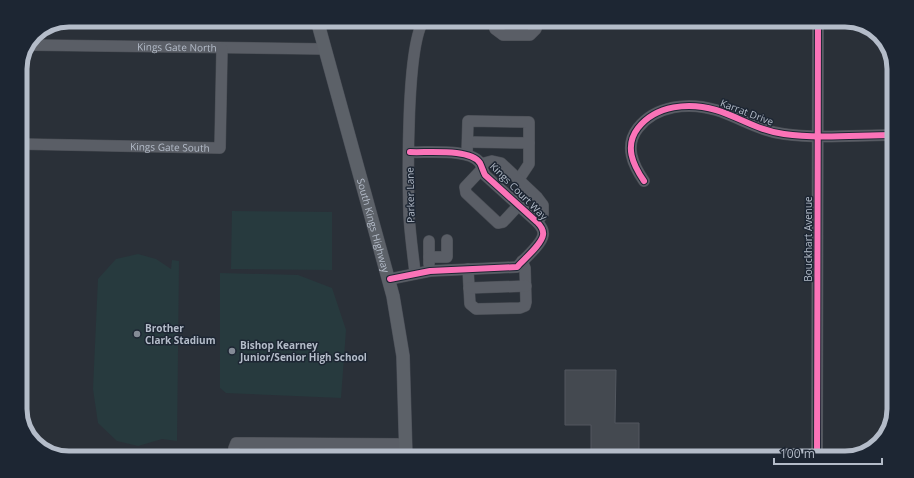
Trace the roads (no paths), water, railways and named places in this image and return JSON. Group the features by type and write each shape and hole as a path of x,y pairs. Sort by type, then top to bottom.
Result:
{"main road":[{"name":"South Kings Highway","path":"319,27 390,279 403,356 406,451"}],"street":[{"name":"Parker Lane","path":"415,273 409,216 410,152 413,61 418,33 421,27"},
{"path":"495,27 495,29 503,34 530,35 536,27"},
{"name":"Bouckhart Avenue","path":"817,451 819,136 818,27"},
{"name":"Kings Gate North","path":"35,45 222,49 325,49"},
{"name":"Kings Gate South","path":"27,144 220,148 222,49"},
{"name":"Karrat Drive","path":"644,181 631,158 632,138 638,128 649,117 669,108 692,106 709,109 769,132 802,136 887,135"},
{"path":"410,152 467,154 468,121 529,122 529,164 519,179"},
{"path":"468,142 529,143"},
{"name":"Kings Court Way","path":"415,273 468,269 511,268 522,261 541,242 544,235 542,228 537,222 518,206 467,154"},
{"path":"518,206 503,222 498,223 466,193 465,187 481,167 492,161 501,163 537,197 543,205 543,214 537,222"},
{"path":"429,257 447,257 447,240"},
{"path":"429,241 430,271"},
{"path":"468,269 470,304 472,308 520,308 524,306 526,286 525,268 522,261"},
{"path":"390,279 415,273"},
{"path":"469,288 526,286"},
{"path":"234,451 236,443 406,444"}],"place":[{"name":"Brother Clark Stadium","path":"137,334"},
{"name":"Bishop Kearney Junior/Senior High School","path":"232,351"}]}
